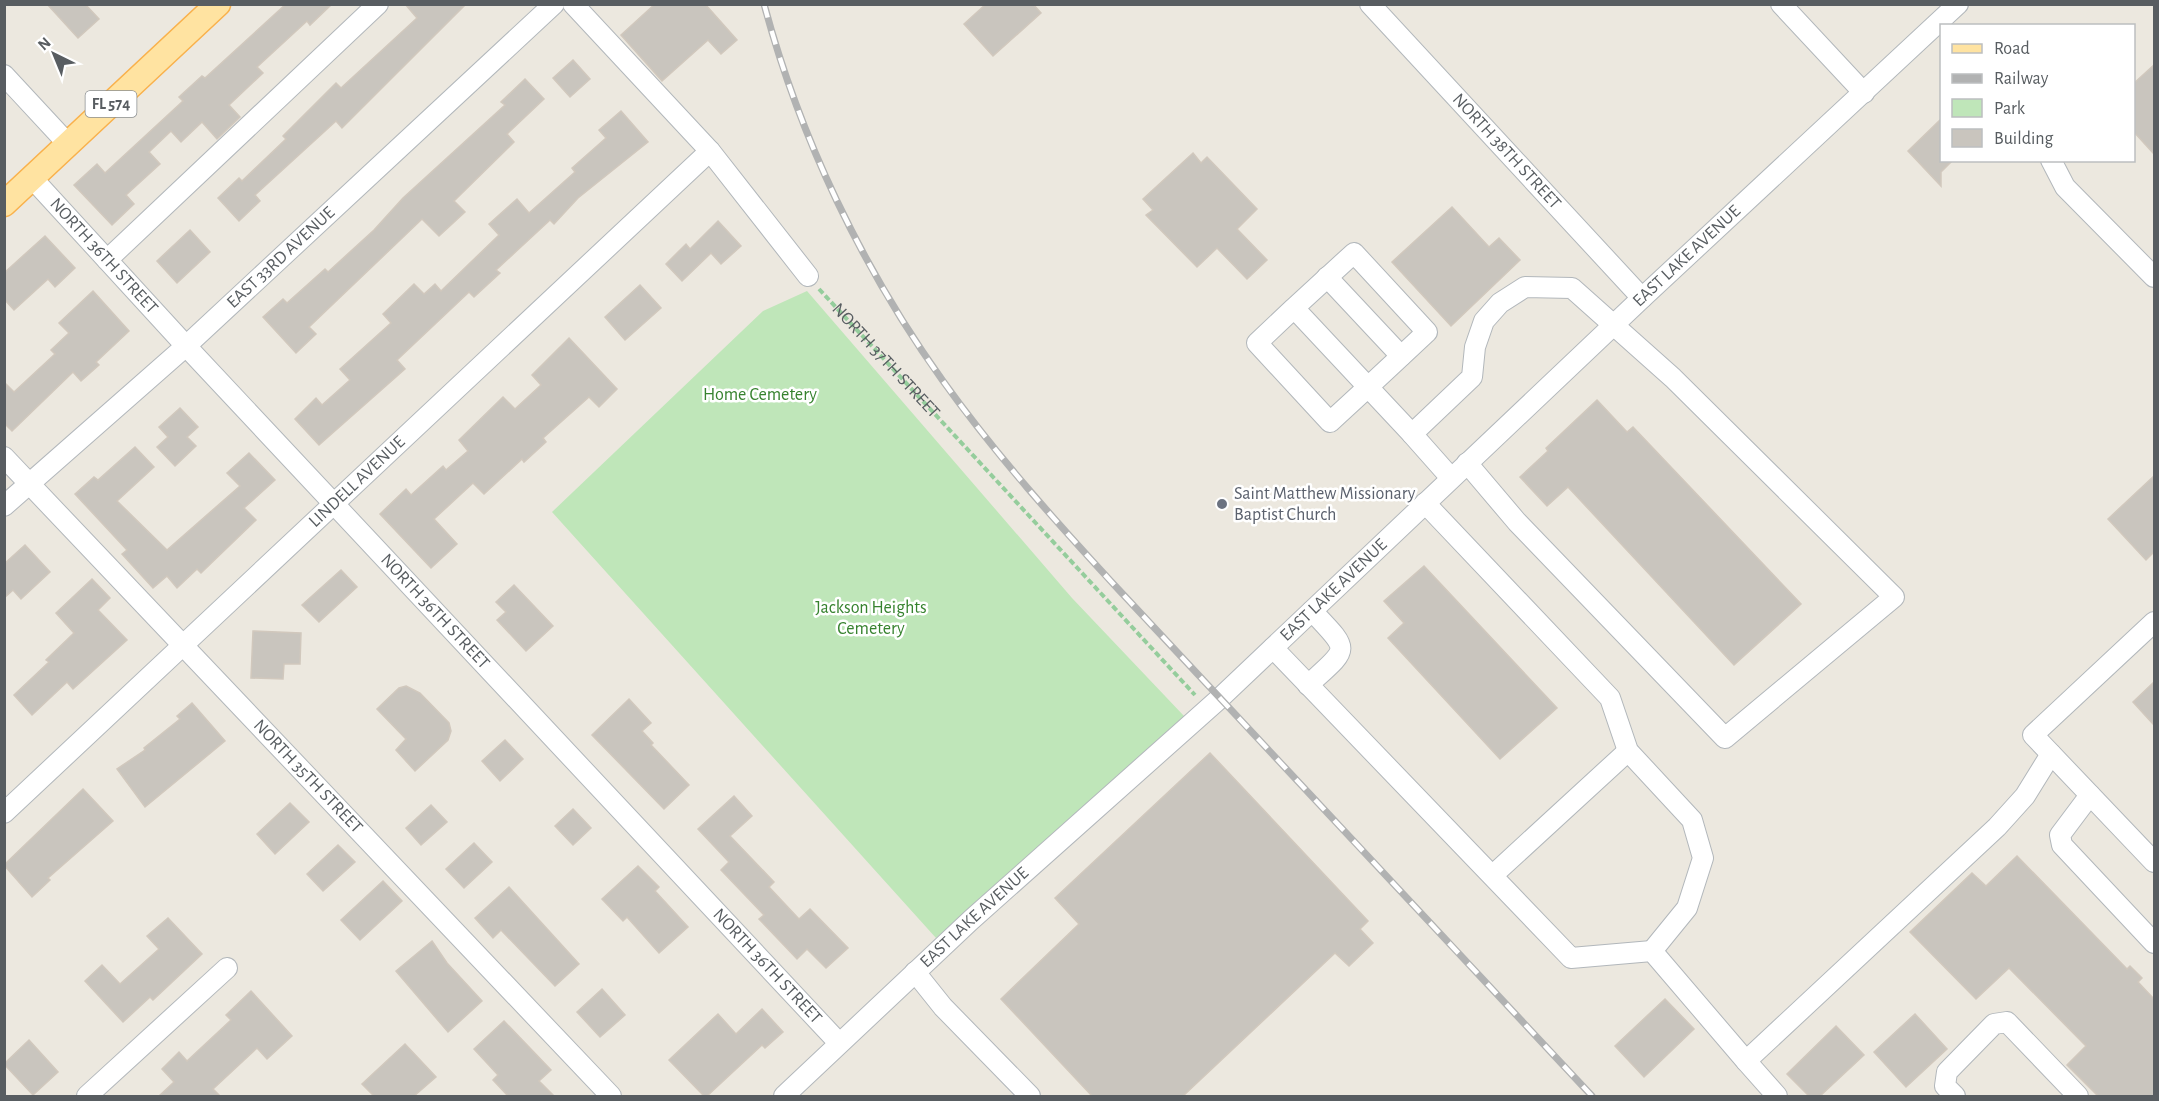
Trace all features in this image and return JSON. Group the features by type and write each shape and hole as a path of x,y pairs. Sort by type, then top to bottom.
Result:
{"main road":[{"name":"FL 574","path":"4,204 218,4"}],"street":[{"path":"107,260 378,4"},
{"name":"EAST 33RD AVENUE","path":"4,506 186,346 554,4"},
{"path":"573,4 710,151 808,276"},
{"name":"NORTH 38TH STREET","path":"1370,4 1642,298"},
{"path":"1781,4 1864,93"},
{"name":"EAST LAKE AVENUE","path":"1941,24 1958,4"},
{"name":"EAST LAKE AVENUE","path":"784,1096 915,972 1208,709 1614,324 1940,25"},
{"path":"4,75 68,144"},
{"name":"LINDELL AVENUE","path":"4,813 710,151"},
{"path":"2052,162 2065,187 2154,277"},
{"name":"NORTH 36TH STREET","path":"32,178 186,346 839,1044"},
{"path":"1354,253 1427,332 1330,422 1257,343 1294,308 1354,253"},
{"path":"1327,277 1401,356"},
{"path":"1412,434 1472,377 1475,347 1484,321 1500,303 1525,287 1572,288 1673,378 1894,597 1725,738 1517,522 1467,463"},
{"path":"1294,308 1451,478"},
{"name":"NORTH 35TH STREET","path":"4,457 611,1096"},
{"path":"1273,648 1571,958 1652,951 1687,908 1703,858 1692,820 1628,751 1611,698 1425,503"},
{"path":"1308,685 1340,656 1342,648 1340,641 1312,610"},
{"path":"2154,622 2033,735 2154,862"},
{"path":"1493,875 1628,751"},
{"path":"1746,1060 1997,827 2025,796 2051,754"},
{"path":"2090,795 2064,826 2060,835 2062,845 2154,943"},
{"path":"1652,951 1777,1096"},
{"path":"87,1096 227,968"},
{"path":"915,972 944,1007 1030,1096"},
{"path":"1955,1096 1945,1086 1947,1072 1994,1024 2007,1022 2078,1096"}],"path":[{"name":"NORTH 37TH STREET","path":"808,276 1208,709"}],"green space":[{"name":"Jackson Heights Cemetery","path":"807,291 1072,598 1184,716 936,938 552,512 763,311"}],"building":[{"path":"47,4 85,4 99,19 78,38"},
{"path":"286,4 332,4 310,25 307,21 257,67 263,73 229,105 240,117 217,139 202,122 181,142 171,131 149,152 160,164 126,195 134,204 112,225 74,185 97,164 105,173 183,101 179,97 202,76 205,78"},
{"path":"405,4 466,4 342,128 336,121 255,195 260,201 239,221 218,198 239,178 242,181 286,139 283,136 336,83 341,88 417,18"},
{"path":"655,4 705,4 737,40 721,54 708,40 662,81 621,35"},
{"path":"986,4 1033,4 1041,13 993,56 964,24"},
{"path":"573,60 590,79 570,97 553,78"},
{"path":"2154,65 2154,154 2135,133 2135,82"},
{"path":"525,79 544,99 507,134 514,142 454,201 465,212 439,236 422,219 309,327 316,334 296,353 263,317 283,299 287,303 325,269 328,272 374,230 403,198 505,105 501,102"},
{"path":"621,111 648,142 578,198 554,224 550,220 496,270 500,273 474,297 469,292 397,360 405,369 319,445 295,419 316,398 322,405 350,380 340,369 391,323 383,314 414,284 424,294 435,284 441,291 499,235 489,224 517,199 529,213 575,172 572,168 606,138 599,130"},
{"path":"1940,120 1940,162 1951,162 1941,172 1941,186 1908,151"},
{"path":"1193,153 1201,163 1207,157 1257,209 1237,229 1267,260 1247,279 1217,248 1197,267 1146,215 1153,210 1143,199"},
{"path":"1452,207 1489,247 1499,238 1520,260 1451,326 1392,262"},
{"path":"718,221 741,246 721,264 711,253 682,281 666,264 686,244 690,249"},
{"path":"190,230 210,252 177,283 157,261"},
{"path":"45,236 75,268 55,287 48,279 14,310 4,299 4,273"},
{"path":"640,285 661,308 625,340 605,317"},
{"path":"93,291 129,331 96,362 99,365 81,381 73,372 12,431 4,423 4,382 14,392 55,354 51,350 69,333 59,323"},
{"path":"569,338 617,389 599,407 589,397 543,438 546,442 524,462 522,459 484,494 473,483 434,519 457,544 431,568 380,514 406,489 411,495 443,466 446,470 468,451 459,440 503,397 515,409 541,385 532,375"},
{"path":"1597,400 1627,432 1633,427 1801,604 1734,665 1568,487 1547,506 1520,477 1548,451 1546,448"},
{"path":"180,408 198,427 187,437 196,446 175,466 157,447 168,437 159,427"},
{"path":"135,447 154,467 117,501 167,550 240,486 227,473 249,453 275,480 244,508 256,520 201,573 197,569 177,588 167,576 153,588 122,554 127,550 75,494 94,477 98,480"},
{"path":"2154,476 2154,552 2146,560 2108,519"},
{"path":"25,545 50,572 21,599 13,590 4,598 4,564"},
{"path":"1424,566 1557,708 1500,759 1388,638 1404,623 1384,601"},
{"path":"341,570 357,587 319,622 302,605"},
{"path":"92,579 110,598 98,610 127,640 73,689 67,682 32,715 14,695 49,662 46,660 74,633 56,613"},
{"path":"514,585 553,626 526,651 497,620 506,612 496,602"},
{"path":"253,631 301,633 300,664 284,664 283,679 251,678"},
{"path":"2154,682 2154,725 2133,702"},
{"path":"406,686 420,693 449,723 451,731 448,740 415,771 396,750 406,739 377,709 399,688"},
{"path":"629,699 651,723 642,731 653,743 651,745 689,785 664,809 592,735"},
{"path":"192,703 225,741 145,807 117,769 145,750 144,748 180,719 177,716"},
{"path":"505,740 523,759 500,781 482,761"},
{"path":"1210,753 1368,921 1360,929 1373,943 1349,966 1335,953 1183,1096 1092,1096 1001,999 1079,924 1055,898"},
{"path":"83,789 113,821 48,878 50,880 32,897 4,865"},
{"path":"734,796 752,816 730,836 774,882 769,887 799,919 810,909 848,948 826,968 807,949 797,959 759,919 764,915 721,870 729,862 698,829"},
{"path":"290,803 309,822 275,854 257,834"},
{"path":"431,805 447,822 421,845 406,828"},
{"path":"573,809 591,828 573,845 555,826"},
{"path":"474,843 492,862 464,888 446,869"},
{"path":"338,845 355,862 323,891 307,874"},
{"path":"2017,856 2127,969 2130,966 2142,978 2138,982 2154,999 2154,1096 2098,1096 2067,1065 2086,1046 2009,968 1976,999 1910,932 1972,873 1986,886"},
{"path":"638,866 659,887 655,891 688,927 659,953 627,917 623,921 602,899"},
{"path":"383,881 402,901 360,940 341,920"},
{"path":"509,887 579,964 555,986 501,930 493,938 475,918"},
{"path":"168,918 202,954 153,1000 150,997 123,1022 85,981 102,965 120,984 159,949 147,936"},
{"path":"432,941 447,963 482,1001 448,1032 396,971"},
{"path":"602,989 625,1015 600,1037 577,1012"},
{"path":"251,991 292,1036 267,1059 257,1048 213,1089 220,1096 159,1096 174,1082 162,1069 179,1052 187,1061 231,1020 226,1015"},
{"path":"1665,999 1694,1029 1644,1077 1615,1046"},
{"path":"762,1009 783,1032 765,1048 762,1045 707,1096 704,1096 669,1060 718,1014 736,1034"},
{"path":"1915,1014 1947,1049 1906,1087 1874,1052"},
{"path":"504,1021 551,1070 539,1081 554,1096 508,1096 493,1080 498,1075 474,1049"},
{"path":"1836,1026 1864,1055 1820,1096 1809,1096 1787,1074"},
{"path":"29,1040 58,1072 33,1095 4,1064"},
{"path":"405,1044 436,1077 414,1096 374,1096 362,1084"}],"railway":[{"path":"764,4 796,104 815,152 860,247 914,338 963,408 1028,488 1096,565 1592,1096"}],"place":[{"name":"Saint Matthew Missionary Baptist Church","path":"1222,504"}],"park label":[{"name":"Home Cemetery","path":"760,395"}]}
